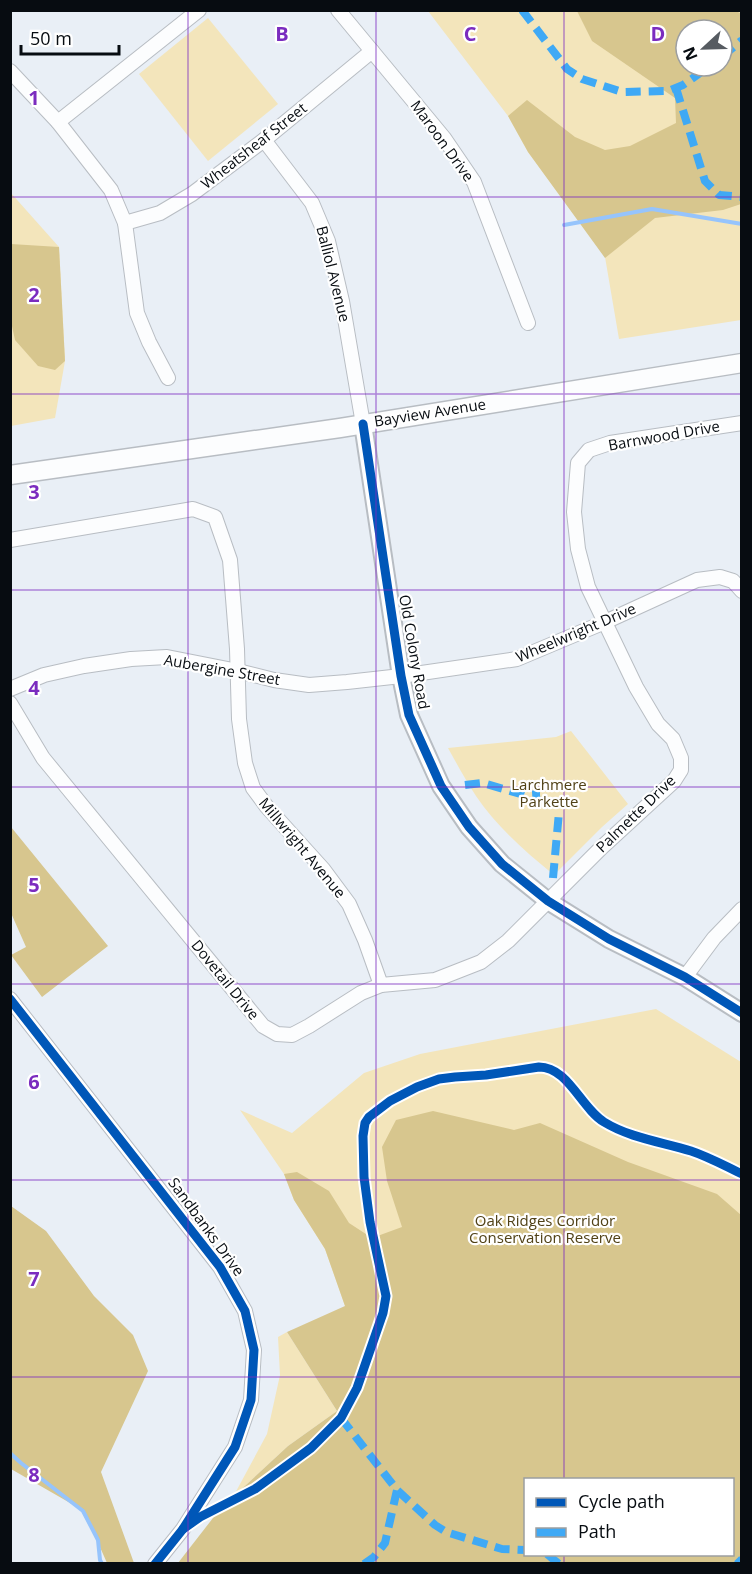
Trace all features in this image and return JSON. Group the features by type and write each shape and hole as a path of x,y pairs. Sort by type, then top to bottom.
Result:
{"main road":[{"name":"Bayview Avenue","path":"10,475 363,424 741,363"}],"street":[{"path":"58,122 199,10"},
{"name":"Maroon Drive","path":"338,10 444,138 474,182 528,323"},
{"name":"Wheatsheaf Street","path":"125,223 160,213 192,194 264,140 372,51"},
{"path":"10,71 58,122 111,190 125,223 137,313 168,378"},
{"name":"Balliol Avenue","path":"264,140 312,203 327,241 342,300 363,424"},
{"name":"Barnwood Drive","path":"605,622 588,587 578,549 574,512 578,463 589,450 610,443 741,423"},
{"name":"Old Colony Road","path":"363,424 401,676 409,715 441,786 469,827 502,864 548,901 609,939 686,977 741,1013"},
{"path":"10,540 194,509 215,517 230,560 238,671"},
{"name":"Wheelwright Drive","path":"401,676 518,659 698,580 720,577 733,580 741,591"},
{"name":"Palmette Drive","path":"548,901 601,848 674,781 681,770 681,758 673,739 658,724 636,687 605,622"},
{"name":"Aubergine Street","path":"10,689 44,675 84,666 130,659 167,657 274,680 309,684 401,676"},
{"name":"Millwright Avenue","path":"238,671 239,719 245,763 253,788 267,807 323,869 348,904 365,940 381,985"},
{"name":"Dovetail Drive","path":"10,703 43,758 263,1026 278,1034 292,1035 361,993 381,985 435,980 481,962 508,941 548,901"},
{"path":"686,977 714,938 741,909"},
{"name":"Sandbanks Drive","path":"10,999 220,1268 245,1311 254,1350 251,1400 235,1447 183,1529 155,1563"}],"green space":[{"path":"428,11 741,11 741,320 619,339 605,257 528,152 508,116"},
{"path":"577,11 736,11 742,14 741,204 723,210 655,218 605,258 528,152 508,116 527,100 575,137 605,150 630,146 676,123 675,98 592,41"},
{"path":"208,18 278,104 208,161 139,74"},
{"path":"10,192 59,247 65,361 55,418 11,426"},
{"path":"11,244 59,247 65,361 55,370 38,366 15,340 10,317"},
{"name":"Larchmere Parkette","path":"571,731 628,804 554,875 493,818 472,790 448,748 556,737"},
{"path":"11,827 108,946 42,997 11,955 26,947 11,913"},
{"name":"Oak Ridges Corridor Conservation Reserve","path":"656,1009 741,1062 741,1563 734,1556 734,1478 524,1478 345,1306 325,1249 294,1200 284,1174 240,1110 292,1133 364,1073 420,1054"},
{"name":"Oak Ridges Corridor Conservation Reserve","path":"433,1111 514,1130 540,1123 628,1162 717,1194 741,1215 741,1563 178,1563 220,1509 288,1446 337,1411 287,1332 345,1306 325,1249 294,1200 284,1174 297,1172 329,1191 349,1223 372,1238 402,1227 387,1181 382,1147 396,1120"},
{"path":"11,1206 46,1231 94,1296 133,1335 148,1371 101,1472 134,1563 107,1563 84,1511 11,1469"},
{"path":"287,1332 337,1411 288,1446 233,1497 267,1434 280,1375 278,1337"}],"waterway":[{"path":"564,225 652,209 742,224"},
{"path":"10,1453 83,1511 98,1540 102,1564"}],"marked path":[{"path":"522,10 567,69 582,79 622,92 668,91 693,78"},
{"path":"734,47 742,40"},
{"path":"676,88 705,181 719,195 742,197"},
{"path":"465,785 483,783 524,795 540,794"},
{"path":"553,878 559,812"},
{"path":"341,1418 397,1490 435,1525 446,1532 502,1549 524,1550"},
{"path":"364,1564 374,1557 385,1543 397,1490"},
{"path":"549,1556 559,1564"},
{"path":"737,1564 742,1559"}],"cycle path":[{"path":"363,424 401,676 409,715 441,786 469,827 502,864 548,901 609,939 685,977 742,1013"},
{"path":"10,999 220,1267 245,1311 254,1350 251,1400 235,1447 183,1529 155,1564"},
{"path":"183,1529 200,1517 255,1489 311,1448 341,1418 357,1388 383,1313 386,1296 370,1222 364,1177 363,1136 365,1123 369,1117 390,1101 439,1079 539,1067 549,1069 566,1081 588,1108 604,1122 635,1136 698,1153 742,1174"}]}
